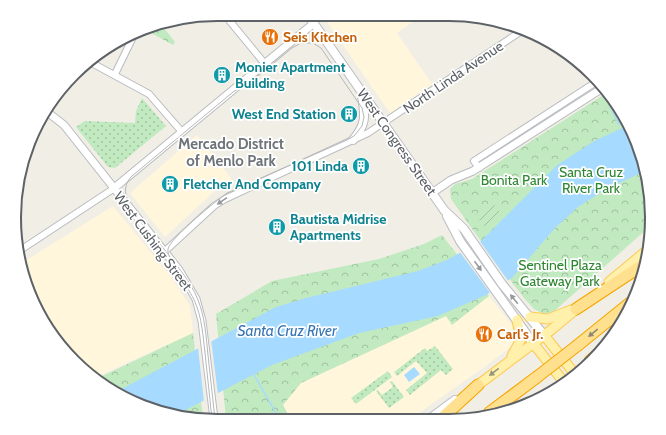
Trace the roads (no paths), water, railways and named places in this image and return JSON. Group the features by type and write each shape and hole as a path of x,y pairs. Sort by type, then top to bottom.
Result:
{"highway":[{"path":"576,309 638,268"},
{"path":"496,408 622,309"},
{"path":"447,414 478,385"}],"main road":[{"name":"West Congress Street","path":"314,23 444,210 460,241 561,379"},
{"path":"353,140 364,125 365,113 362,92"},
{"name":"West Congress Street","path":"444,210 468,235 502,284 572,370"},
{"path":"437,414 544,335 641,255"},
{"path":"530,317 548,319 576,309"},
{"path":"509,360 521,339 517,320"}],"street":[{"path":"230,21 265,64"},
{"path":"24,248 103,197 314,23"},
{"name":"North Linda Avenue","path":"164,252 214,206 225,199 353,140 384,123 518,33"},
{"path":"115,74 131,41"},
{"path":"95,64 149,94 182,132"},
{"path":"479,168 474,161 592,84"},
{"path":"432,193 451,180 479,168 598,90"},
{"name":"West Cushing Street","path":"50,114 64,125 113,189 186,279 196,299 202,321 213,414"}],"water":[{"name":"Santa Cruz River","path":"623,128 635,154 640,174 606,189 578,207 555,228 512,278 486,295 438,316 359,333 272,365 184,411 154,404 121,389 276,307 306,298 418,271 447,260 481,241 556,166 594,141"},
{"path":"414,367 420,374 409,382 404,375"}],"waterway":[{"path":"610,105 619,125"},
{"path":"253,373 277,414"}],"tram line":[{"path":"301,43 313,43 321,48 362,108 364,117 362,126 354,136 347,140 227,193 204,211 177,236 171,243 168,249 168,254 134,214 126,194 126,184 132,176 233,92 258,76 292,48 301,43"},
{"path":"168,254 174,267 192,296 199,314 203,334 211,414"},
{"path":"168,254 191,286 198,300 202,313 205,327 214,414"}],"place":[{"name":"Seis Kitchen","path":"270,37"},
{"name":"Monier Apartment Building","path":"222,75"},
{"name":"West End Station","path":"349,114"},
{"name":"101 Linda","path":"361,166"},
{"name":"Fletcher And Company","path":"170,184"},
{"name":"Bautista Midrise Apartments","path":"277,227"},
{"name":"Carl's Jr.","path":"484,334"}],"district":[{"name":"Mercado District of Menlo Park","path":"231,152"}],"park label":[{"name":"Bonita Park","path":"514,180"},
{"name":"Santa Cruz River Park","path":"591,180"},
{"name":"Sentinel Plaza Gateway Park","path":"560,274"}]}
